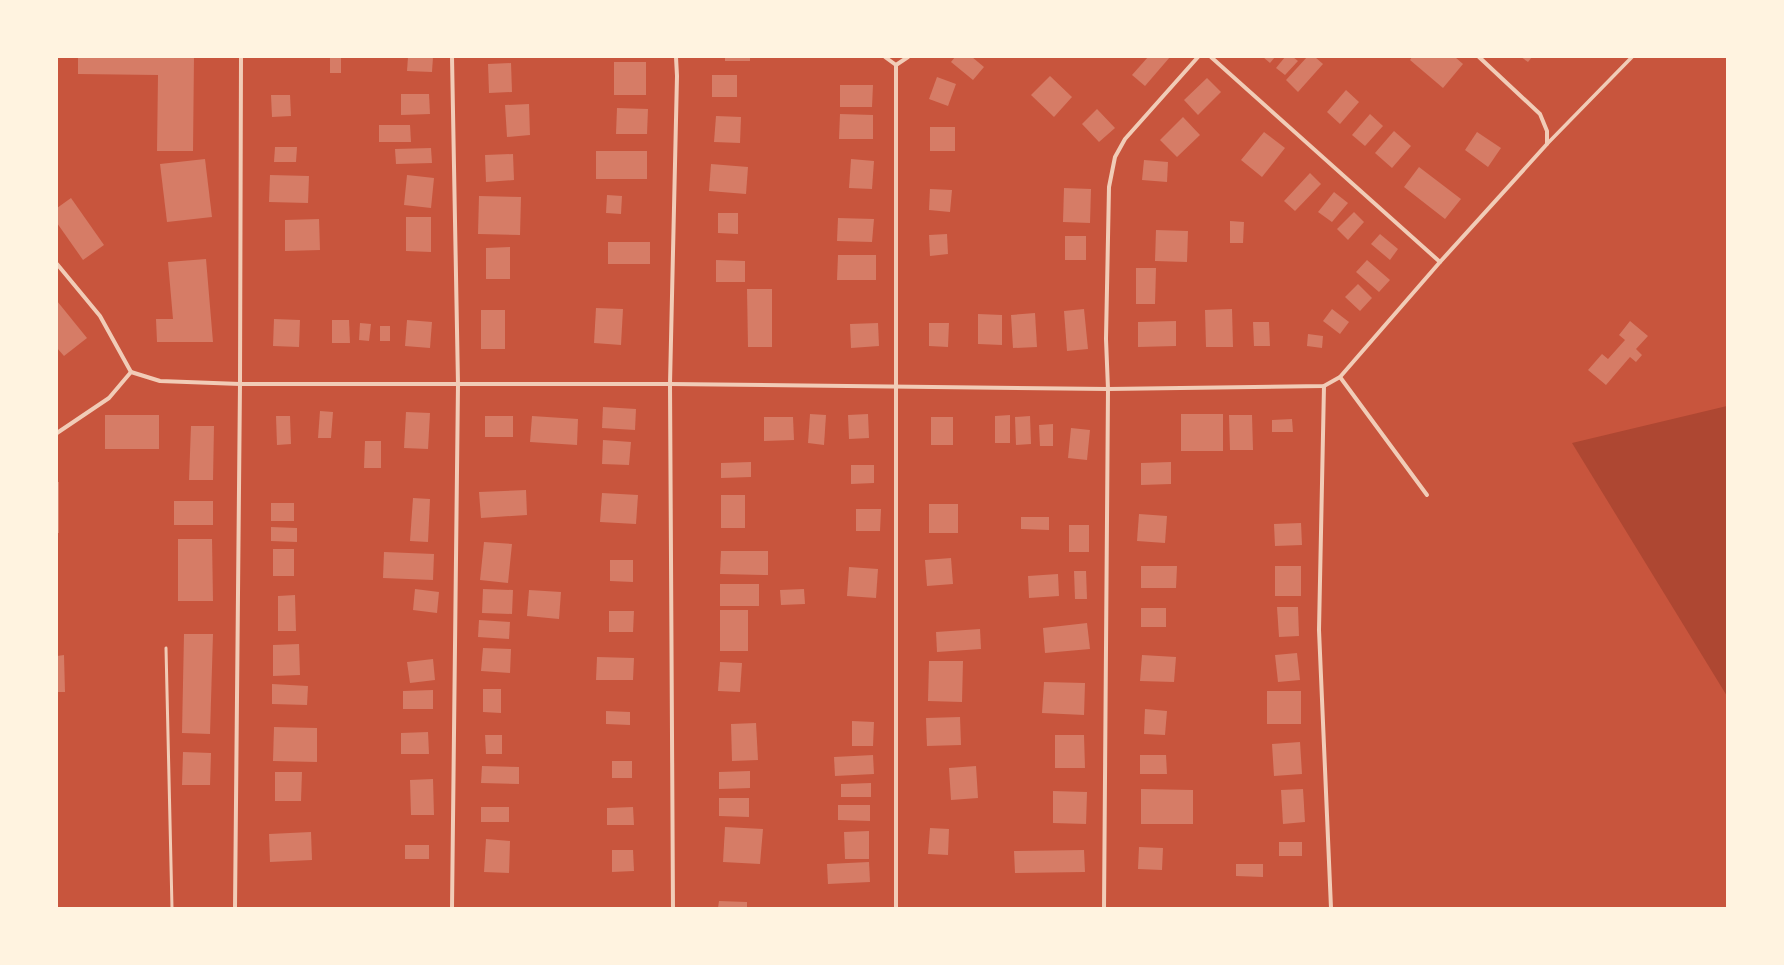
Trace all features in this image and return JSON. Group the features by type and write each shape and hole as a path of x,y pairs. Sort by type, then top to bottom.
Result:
{"street":[{"path":"235,908 240,384 241,57"},
{"path":"452,57 458,384 452,908"},
{"path":"673,908 670,384 677,84 676,57"},
{"path":"885,57 896,65"},
{"path":"896,65 908,57"},
{"path":"1104,908 1108,389 1106,339 1109,186 1115,157 1125,139 1198,57"},
{"path":"1211,57 1440,262"},
{"path":"1479,57 1540,114 1547,131 1547,144"},
{"path":"57,264 100,316 131,372 160,381 240,384 670,384 1108,389 1324,386 1340,376 1440,262 1547,144 1632,57"},
{"path":"896,65 896,908"},
{"path":"57,433 109,398 131,372"},
{"path":"1340,376 1427,495"},
{"path":"1324,386 1319,630 1331,908"}],"lane":[{"path":"166,648 172,908"}],"shaded area":[{"path":"1727,406 1727,696 1572,443"}],"building":[{"path":"78,57 194,57 193,151 157,151 158,75 78,74"},
{"path":"330,57 341,57 341,73 330,73"},
{"path":"408,57 433,57 432,72 407,71"},
{"path":"725,57 750,57 750,61 725,61"},
{"path":"955,57 972,57 984,67 973,80 951,62"},
{"path":"1148,57 1170,57 1145,86 1132,75"},
{"path":"1263,57 1275,57 1270,63"},
{"path":"1285,57 1293,57 1298,61 1285,75 1276,68"},
{"path":"1307,57 1315,57 1323,64 1298,92 1286,80"},
{"path":"1412,57 1455,57 1463,64 1443,88 1410,60"},
{"path":"1521,57 1532,57 1528,62"},
{"path":"614,62 646,62 646,95 614,95"},
{"path":"511,63 512,92 489,93 488,64"},
{"path":"712,75 737,75 737,97 712,97"},
{"path":"1050,76 1072,97 1054,117 1031,95"},
{"path":"937,77 956,84 948,106 929,99"},
{"path":"1207,78 1221,92 1198,115 1184,100"},
{"path":"840,85 873,85 872,107 840,107"},
{"path":"1346,90 1359,102 1340,124 1327,112"},
{"path":"401,94 429,94 430,114 401,115"},
{"path":"271,95 290,95 291,116 272,117"},
{"path":"529,104 530,135 507,137 505,105"},
{"path":"617,108 648,109 647,134 616,134"},
{"path":"1097,109 1115,128 1099,142 1082,124"},
{"path":"840,114 873,115 873,139 839,139"},
{"path":"1370,114 1383,126 1365,146 1352,135"},
{"path":"716,116 741,117 740,143 714,142"},
{"path":"1183,117 1200,135 1177,157 1160,140"},
{"path":"379,125 410,125 411,142 379,142"},
{"path":"930,127 955,127 955,151 930,151"},
{"path":"1394,131 1411,146 1392,168 1375,153"},
{"path":"1264,132 1285,148 1262,177 1241,160"},
{"path":"1477,132 1501,148 1488,167 1465,150"},
{"path":"275,147 297,147 296,162 274,162"},
{"path":"431,148 432,163 396,164 395,149"},
{"path":"596,151 647,151 647,179 596,179"},
{"path":"513,154 514,180 486,182 485,155"},
{"path":"205,159 212,217 167,222 160,164"},
{"path":"851,159 874,161 872,189 849,188"},
{"path":"1144,160 1168,162 1167,182 1142,180"},
{"path":"711,164 748,167 746,194 709,191"},
{"path":"1419,167 1461,199 1445,219 1404,187"},
{"path":"1310,173 1321,184 1295,211 1284,201"},
{"path":"270,175 309,176 308,203 269,202"},
{"path":"407,175 434,178 431,208 404,205"},
{"path":"1064,188 1091,189 1090,223 1063,222"},
{"path":"930,189 952,190 950,212 929,210"},
{"path":"1334,192 1348,203 1332,222 1318,212"},
{"path":"607,195 622,196 621,214 606,213"},
{"path":"479,196 521,197 520,235 478,234"},
{"path":"71,198 104,245 83,260 57,223 57,208"},
{"path":"1354,212 1364,222 1348,240 1337,229"},
{"path":"718,213 738,213 738,234 718,233"},
{"path":"406,217 431,217 431,252 406,251"},
{"path":"838,218 874,219 872,242 837,241"},
{"path":"319,219 320,250 285,251 285,220"},
{"path":"1230,221 1244,222 1243,243 1230,243"},
{"path":"1156,230 1188,231 1187,262 1155,261"},
{"path":"947,234 948,254 930,256 929,235"},
{"path":"1380,234 1398,249 1390,260 1371,244"},
{"path":"1065,236 1086,236 1086,260 1065,260"},
{"path":"608,242 650,242 650,264 608,264"},
{"path":"510,247 510,279 486,279 486,248"},
{"path":"838,255 876,255 876,280 837,280"},
{"path":"206,259 213,342 157,342 156,319 173,319 168,262"},
{"path":"716,260 745,261 745,282 716,282"},
{"path":"1367,260 1390,280 1379,292 1356,272"},
{"path":"1136,268 1156,268 1155,304 1136,304"},
{"path":"1358,284 1372,298 1360,311 1345,297"},
{"path":"747,289 772,289 772,347 748,347"},
{"path":"57,301 87,338 64,356 57,348"},
{"path":"596,308 623,309 621,345 594,343"},
{"path":"1084,309 1088,349 1067,351 1064,311"},
{"path":"1232,309 1233,347 1206,347 1205,310"},
{"path":"1332,309 1349,322 1340,334 1323,321"},
{"path":"481,310 505,310 505,349 481,349"},
{"path":"1035,313 1037,347 1013,348 1011,315"},
{"path":"978,314 1002,315 1002,345 978,344"},
{"path":"274,319 300,320 299,347 273,346"},
{"path":"332,320 349,320 350,343 332,343"},
{"path":"407,320 432,322 430,348 405,346"},
{"path":"1176,321 1176,346 1138,347 1138,322"},
{"path":"1630,321 1648,336 1636,349 1642,355 1636,362 1630,357 1606,385 1588,370 1602,354 1608,359 1625,340 1619,335"},
{"path":"1253,322 1269,322 1270,346 1254,346"},
{"path":"360,323 371,324 369,341 359,340"},
{"path":"878,323 879,346 851,348 850,324"},
{"path":"929,323 949,323 948,347 929,346"},
{"path":"380,326 390,326 390,341 380,341"},
{"path":"1308,334 1323,336 1322,348 1307,346"},
{"path":"603,407 636,409 635,430 602,428"},
{"path":"320,411 333,412 331,438 318,438"},
{"path":"406,412 430,413 428,449 404,448"},
{"path":"810,414 826,415 824,445 808,443"},
{"path":"868,414 869,438 849,439 848,415"},
{"path":"1181,414 1223,414 1223,451 1181,451"},
{"path":"105,415 159,415 159,449 105,449"},
{"path":"1010,415 1010,443 995,443 995,416"},
{"path":"1229,415 1252,415 1253,450 1230,450"},
{"path":"276,416 290,416 291,444 277,445"},
{"path":"485,416 513,416 513,437 485,437"},
{"path":"532,416 578,419 577,445 530,442"},
{"path":"1030,416 1031,444 1016,445 1015,417"},
{"path":"764,417 793,417 794,440 764,441"},
{"path":"931,417 953,417 953,445 931,445"},
{"path":"1292,419 1293,432 1272,432 1272,420"},
{"path":"1053,424 1053,446 1040,446 1039,425"},
{"path":"191,426 214,426 213,480 189,480"},
{"path":"1071,428 1090,430 1087,460 1068,458"},
{"path":"603,440 631,442 629,465 602,464"},
{"path":"365,441 381,441 381,468 364,468"},
{"path":"751,462 751,477 721,478 721,463"},
{"path":"1171,462 1171,484 1141,485 1141,463"},
{"path":"851,465 874,465 874,483 851,484"},
{"path":"57,482 59,482 59,533 57,533"},
{"path":"526,490 527,515 481,518 479,492"},
{"path":"602,493 638,495 636,524 600,522"},
{"path":"721,495 745,495 745,528 721,528"},
{"path":"413,498 430,499 428,542 410,541"},
{"path":"174,501 213,501 213,525 174,525"},
{"path":"271,503 294,503 294,521 271,521"},
{"path":"929,504 958,504 958,533 929,533"},
{"path":"856,509 881,509 880,531 856,531"},
{"path":"1139,514 1167,516 1165,543 1137,541"},
{"path":"1021,517 1049,517 1049,530 1021,529"},
{"path":"1301,523 1302,545 1275,546 1274,524"},
{"path":"1069,525 1089,525 1089,552 1069,552"},
{"path":"271,527 297,528 297,542 271,541"},
{"path":"178,539 212,539 213,601 178,601"},
{"path":"484,542 512,544 508,583 480,580"},
{"path":"273,549 294,549 294,576 273,576"},
{"path":"721,551 768,551 768,575 720,574"},
{"path":"384,552 434,554 433,580 383,578"},
{"path":"951,558 953,584 927,586 925,560"},
{"path":"610,560 633,560 633,582 610,581"},
{"path":"1141,566 1177,566 1176,588 1141,588"},
{"path":"1275,566 1301,566 1301,596 1275,596"},
{"path":"849,567 878,569 876,598 847,596"},
{"path":"1074,571 1086,571 1087,599 1075,599"},
{"path":"1058,574 1059,596 1029,598 1028,576"},
{"path":"720,584 759,584 759,606 720,606"},
{"path":"415,589 439,592 437,613 413,610"},
{"path":"483,589 513,590 512,614 482,613"},
{"path":"804,589 805,604 781,605 780,590"},
{"path":"529,590 561,592 559,619 527,616"},
{"path":"295,595 296,631 278,631 278,596"},
{"path":"1277,607 1298,607 1299,636 1279,637"},
{"path":"1141,608 1166,608 1166,627 1141,627"},
{"path":"720,610 748,610 748,651 720,651"},
{"path":"609,611 634,611 633,632 609,632"},
{"path":"479,620 510,622 509,639 478,637"},
{"path":"1087,623 1090,649 1045,653 1043,628"},
{"path":"980,629 981,649 937,652 936,632"},
{"path":"184,634 213,634 210,734 182,733"},
{"path":"299,644 300,675 273,676 273,645"},
{"path":"483,648 511,649 510,673 481,671"},
{"path":"1297,653 1300,680 1278,682 1275,655"},
{"path":"64,655 65,692 57,692 57,656"},
{"path":"1142,655 1176,657 1174,682 1140,681"},
{"path":"597,657 634,658 633,680 596,680"},
{"path":"433,659 435,680 410,683 407,662"},
{"path":"929,661 963,661 962,702 928,701"},
{"path":"720,662 742,663 740,692 718,691"},
{"path":"1044,682 1085,683 1084,715 1042,713"},
{"path":"272,684 308,686 307,705 272,704"},
{"path":"483,689 501,689 501,713 483,712"},
{"path":"433,690 433,709 403,709 403,691"},
{"path":"1267,691 1301,691 1301,724 1267,724"},
{"path":"1145,709 1167,711 1165,735 1144,734"},
{"path":"606,711 630,712 630,725 606,724"},
{"path":"960,717 961,745 927,746 926,718"},
{"path":"852,721 874,722 873,746 852,746"},
{"path":"756,723 758,760 732,761 731,724"},
{"path":"274,727 317,728 317,762 273,761"},
{"path":"428,732 429,754 401,754 401,733"},
{"path":"485,735 502,735 502,754 486,754"},
{"path":"1055,735 1084,735 1085,768 1055,768"},
{"path":"1300,742 1302,774 1274,776 1272,744"},
{"path":"183,752 211,753 210,785 182,785"},
{"path":"873,755 874,774 835,776 834,757"},
{"path":"1140,755 1166,755 1167,774 1140,774"},
{"path":"612,761 632,761 632,778 612,778"},
{"path":"482,766 519,767 519,784 481,783"},
{"path":"976,766 978,798 951,800 949,768"},
{"path":"750,771 750,788 719,789 719,772"},
{"path":"275,772 302,772 301,801 275,801"},
{"path":"433,779 434,815 411,815 410,780"},
{"path":"871,783 871,797 841,797 841,784"},
{"path":"1141,789 1193,790 1193,824 1141,824"},
{"path":"1303,789 1305,822 1283,824 1281,790"},
{"path":"1053,791 1087,792 1086,824 1053,823"},
{"path":"719,798 749,798 749,817 719,816"},
{"path":"838,805 870,805 870,821 838,820"},
{"path":"481,807 509,807 509,822 481,822"},
{"path":"633,807 634,825 607,825 607,808"},
{"path":"725,827 763,829 760,864 723,862"},
{"path":"930,828 949,829 948,855 928,854"},
{"path":"869,831 869,859 845,859 844,832"},
{"path":"311,832 312,860 270,862 269,834"},
{"path":"486,839 510,841 509,873 484,872"},
{"path":"1279,842 1302,842 1302,856 1279,856"},
{"path":"405,845 429,845 429,859 405,859"},
{"path":"1139,847 1163,848 1162,870 1138,869"},
{"path":"612,850 633,850 634,871 612,872"},
{"path":"1084,850 1085,872 1015,873 1014,851"},
{"path":"869,862 870,882 828,884 827,864"},
{"path":"1236,864 1263,864 1263,877 1236,876"},
{"path":"719,901 747,902 747,908 718,908"}]}
